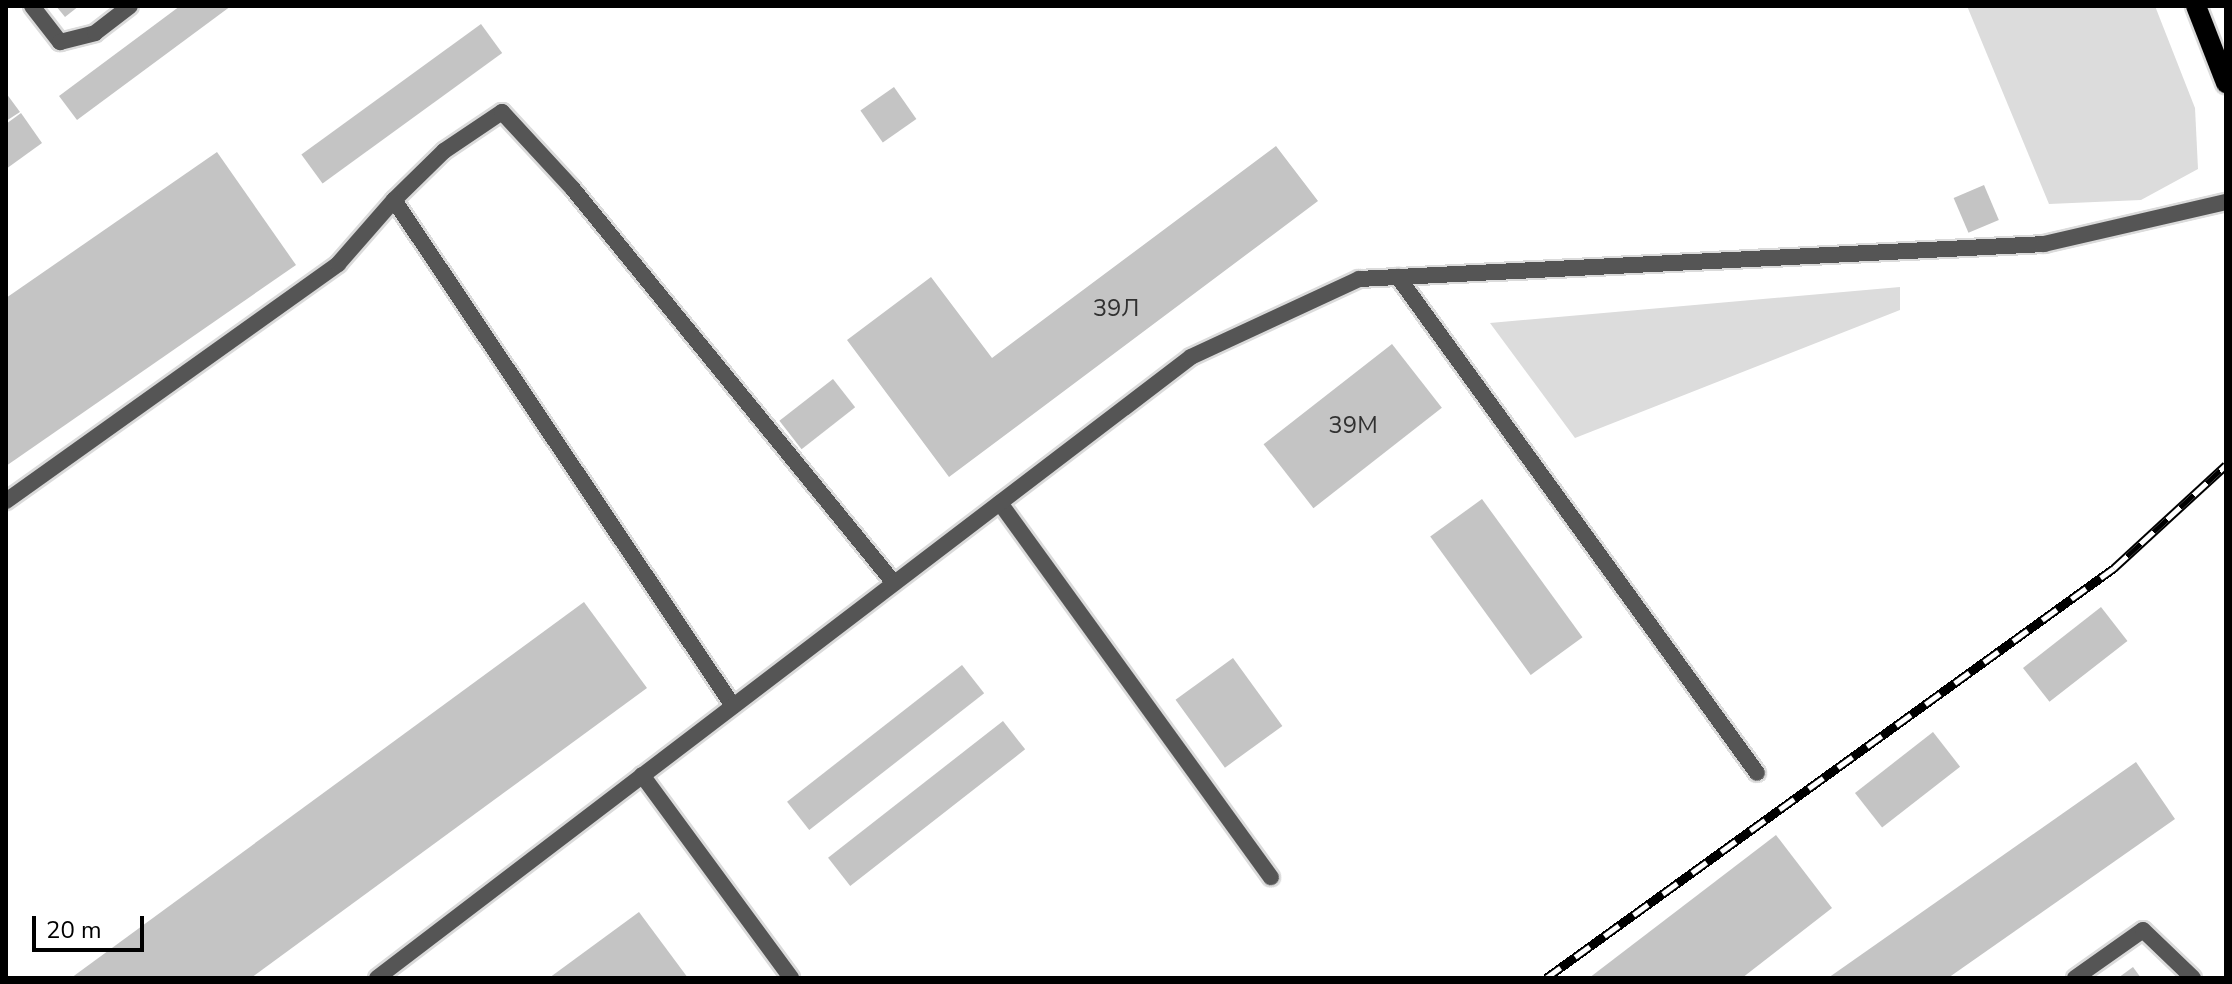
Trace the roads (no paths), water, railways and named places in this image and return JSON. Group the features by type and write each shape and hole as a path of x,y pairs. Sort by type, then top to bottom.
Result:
{"main road":[{"path":"2196,6 2226,83"}],"lane":[{"path":"32,6 60,42 95,33 130,6"},
{"path":"6,501 338,264 394,200 444,151 502,112 573,189 894,583"},
{"path":"394,200 733,706"},
{"path":"377,978 1191,357 1359,279 2044,244 2226,202"},
{"path":"1398,277 1757,773"},
{"path":"1000,503 1271,877"},
{"path":"642,775 791,978"},
{"path":"2075,978 2143,930 2193,978"}],"railway":[{"path":"1546,978 2114,568 2226,465"}]}
